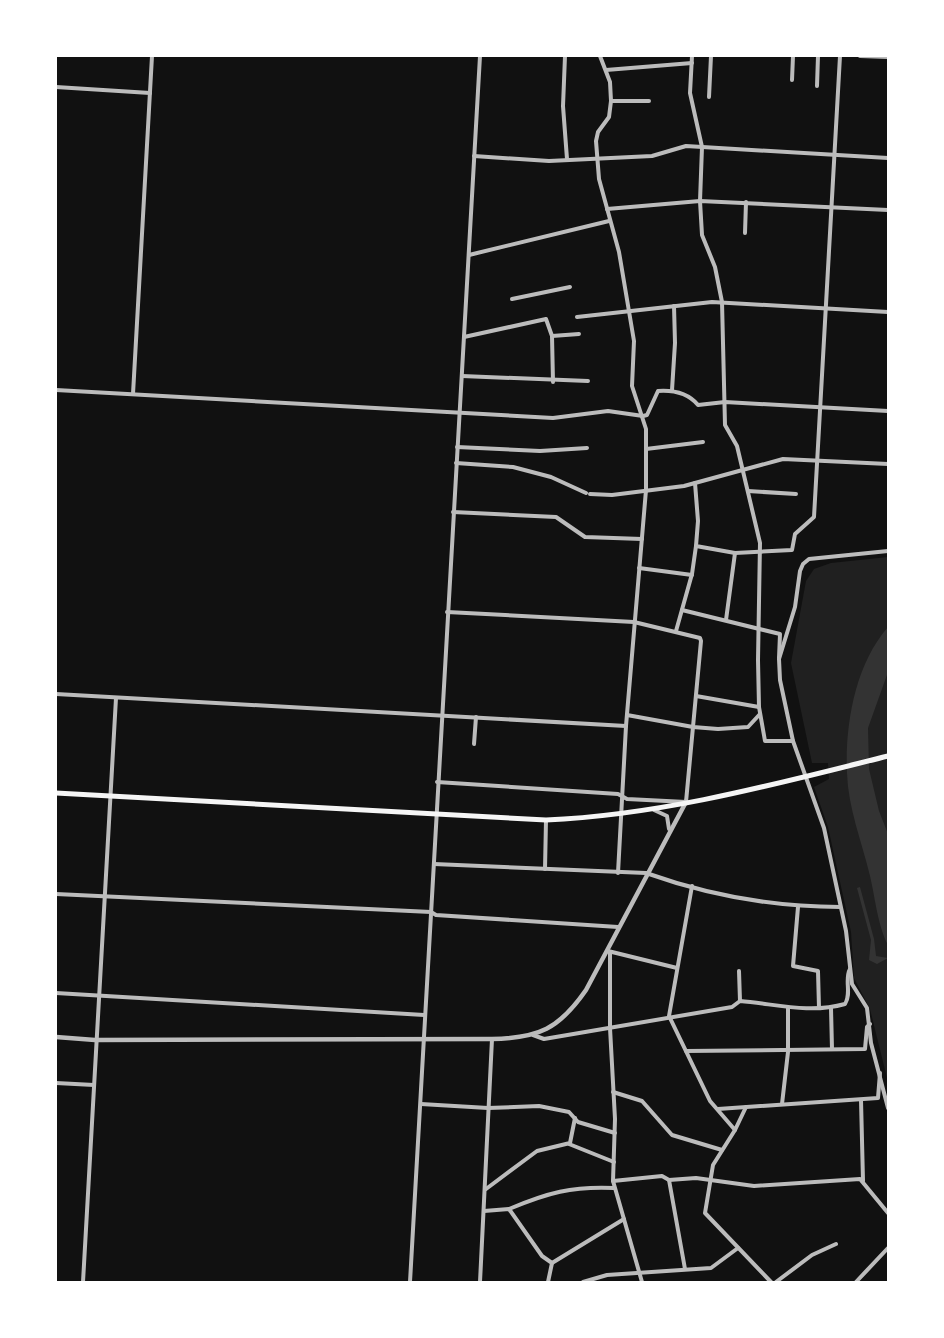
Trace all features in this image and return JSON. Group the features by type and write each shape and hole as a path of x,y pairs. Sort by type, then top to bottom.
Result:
{"main road":[{"path":"56,793 546,820 652,809 806,777 888,756"}],"street":[{"path":"133,394 152,56"},
{"path":"410,1282 480,56"},
{"path":"565,56 563,106 567,159"},
{"path":"600,56 606,70 611,101 609,117 598,132 599,179 619,252 634,341 632,386 643,416 646,449 646,490 626,726 618,873"},
{"path":"692,56 690,93 702,147 700,201 702,235 715,267 722,302 725,425 737,446 761,551 758,628 759,707 765,741 793,741"},
{"path":"709,97 711,56"},
{"path":"792,80 793,56"},
{"path":"818,56 818,86"},
{"path":"696,546 735,554 792,550 795,534 813,520 840,56"},
{"path":"860,56 888,57"},
{"path":"606,70 692,63"},
{"path":"56,87 150,93"},
{"path":"611,101 649,101"},
{"path":"474,156 567,159 652,156 686,147 702,147 888,158"},
{"path":"607,209 700,201 888,210"},
{"path":"745,233 746,202"},
{"path":"469,255 609,221"},
{"path":"512,299 570,287"},
{"path":"576,317 722,302 888,312"},
{"path":"672,390 674,306"},
{"path":"464,337 546,319 552,336 553,382"},
{"path":"552,336 579,334"},
{"path":"462,376 553,382 588,381"},
{"path":"56,390 553,418 608,411 643,416 647,415 658,391 672,390 692,398 698,405 725,402 888,411"},
{"path":"646,449 704,442"},
{"path":"458,447 540,451 587,448"},
{"path":"456,464 513,467 551,477 588,494 612,495 695,483 783,459 888,464"},
{"path":"676,631 692,575 696,546 698,521 695,483"},
{"path":"748,491 796,494"},
{"path":"453,512 556,517 585,537 642,539"},
{"path":"779,659 795,607 803,564 809,559 888,550"},
{"path":"726,620 735,554"},
{"path":"639,568 692,575"},
{"path":"682,610 780,634 780,681 793,741 824,828 852,984 867,1008 871,1043 881,1073 888,1108"},
{"path":"56,1036 95,1040 492,1039 533,1035 551,1028 571,1012 608,951 669,829 686,802 701,641 676,631 634,622 447,612"},
{"path":"56,694 626,726"},
{"path":"696,696 759,707"},
{"path":"83,1282 116,698"},
{"path":"627,715 693,727 741,729 748,727 760,713"},
{"path":"474,744 476,717"},
{"path":"437,782 686,802"},
{"path":"652,809 667,816 669,829"},
{"path":"545,869 546,820"},
{"path":"434,864 646,873 692,886 798,907 840,907"},
{"path":"692,886 669,1016 710,1101 735,1130"},
{"path":"56,894 431,912 436,915 618,927"},
{"path":"798,907 793,966 818,971 819,1008"},
{"path":"608,951 677,968"},
{"path":"608,951 615,1133 613,1181 642,1282"},
{"path":"533,1035 544,1039 732,1007 740,1001 788,1008 831,1008 845,1004 848,999 847,975 851,969"},
{"path":"739,971 740,1001"},
{"path":"56,993 424,1015"},
{"path":"782,1104 788,1052 788,1008"},
{"path":"831,1008 832,1049"},
{"path":"686,1051 788,1052 864,1049 867,1026 870,1024"},
{"path":"480,1282 492,1039"},
{"path":"718,1109 878,1098 879,1073 881,1073"},
{"path":"56,1083 94,1085"},
{"path":"613,1092 642,1101 672,1135 722,1149"},
{"path":"861,1100 863,1181 888,1213"},
{"path":"421,1104 488,1108 539,1106 569,1112 575,1118 615,1133"},
{"path":"746,1107 735,1130 713,1165 705,1213 771,1282"},
{"path":"568,1144 575,1118"},
{"path":"485,1190 537,1151 568,1144 614,1162"},
{"path":"613,1181 662,1176 669,1180 711,1179 753,1186 863,1181"},
{"path":"669,1180 686,1269"},
{"path":"484,1211 509,1209 544,1195 580,1187 614,1188"},
{"path":"509,1209 542,1256 552,1263"},
{"path":"548,1282 552,1263 624,1219"},
{"path":"776,1282 812,1255 836,1244"},
{"path":"583,1282 607,1275 711,1268 738,1248"},
{"path":"856,1282 888,1248"}],"shaded area":[{"path":"888,557 888,1082 870,1009 854,978 851,932 828,827 814,787 829,779 828,763 812,763 791,663 806,581 814,569 831,563"},
{"path":"888,627 888,672 868,728 869,769 879,811 888,834 888,945 879,921 853,812 848,786 847,754 850,715 860,677 867,659"},
{"path":"860,887 874,939 876,956 888,958 877,964 869,960 871,940 857,888"}]}
